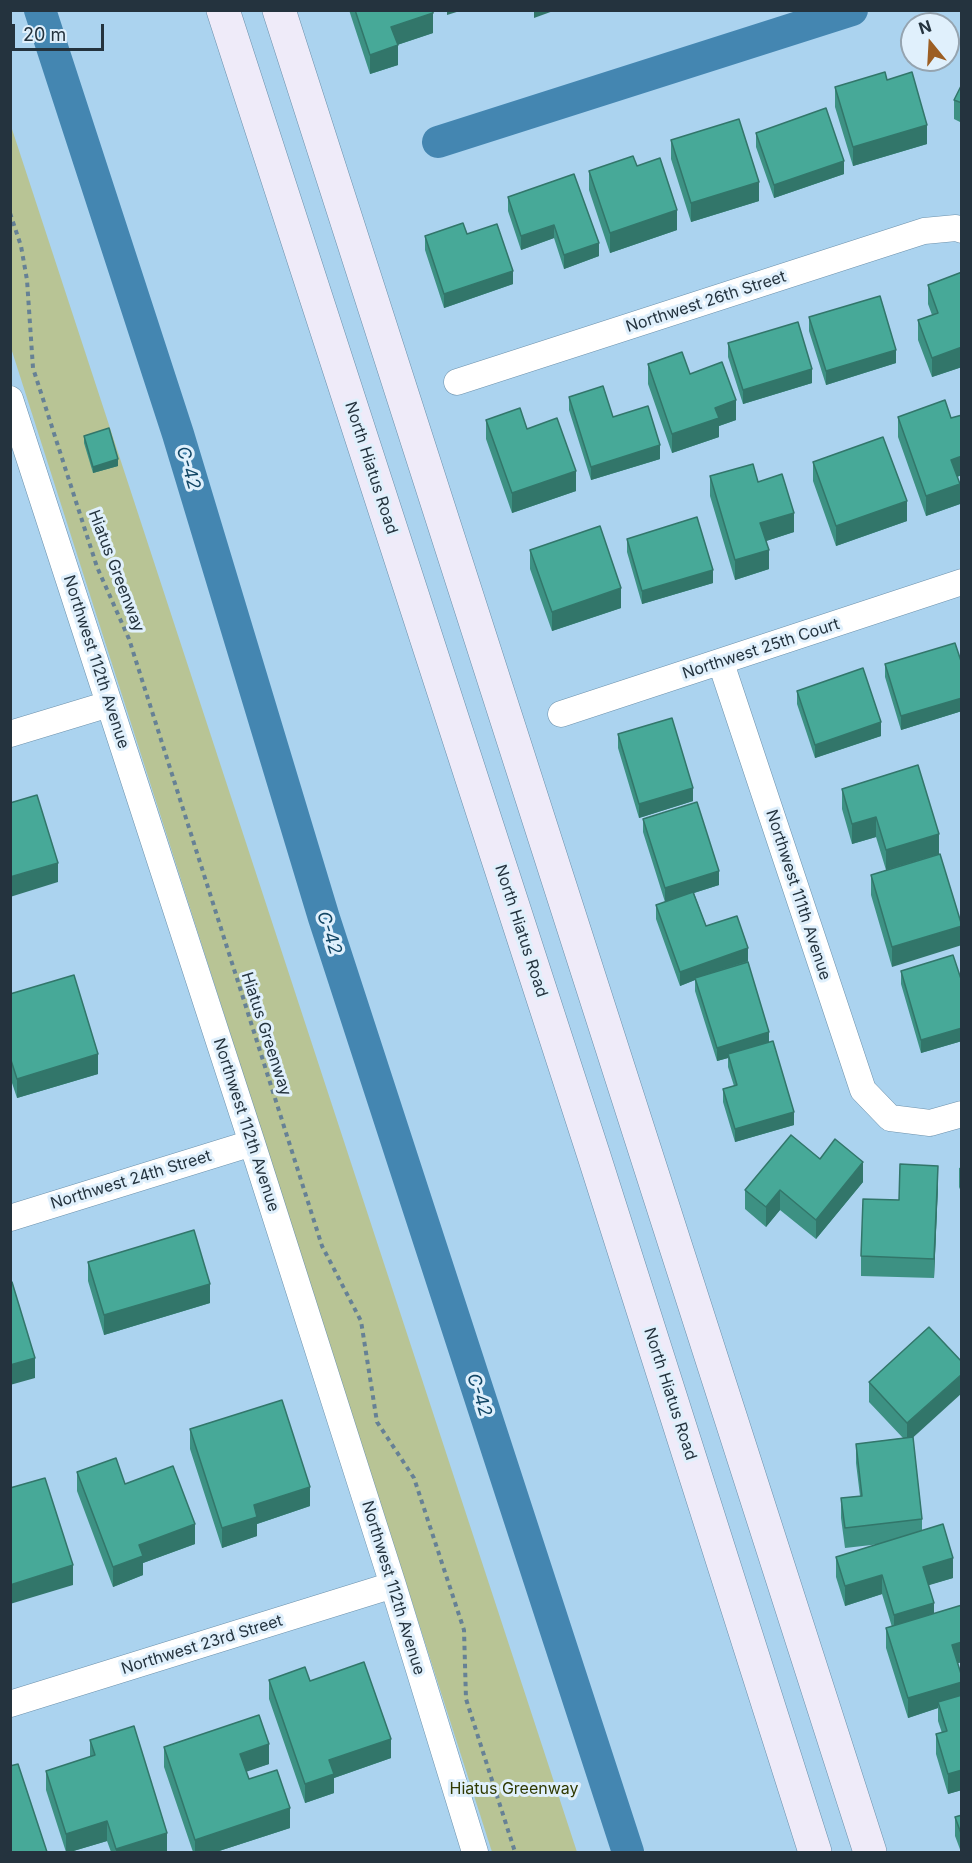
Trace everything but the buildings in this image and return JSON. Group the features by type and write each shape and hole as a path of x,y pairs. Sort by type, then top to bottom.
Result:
{"main road":[{"name":"North Hiatus Road","path":"223,10 594,1156 815,1852"},
{"path":"279,10 870,1852"}],"street":[{"name":"Northwest 26th Street","path":"458,382 924,231 959,229"},
{"name":"Northwest 112th Avenue","path":"10,399 252,1143 393,1585 475,1852"},
{"name":"Northwest 25th Court","path":"561,714 722,663 962,582"},
{"name":"Northwest 111th Avenue","path":"722,663 863,1090 890,1118 930,1123 962,1114"},
{"path":"10,734 109,704"},
{"name":"Northwest 24th Street","path":"10,1218 252,1143"},
{"name":"Northwest 23rd Street","path":"10,1704 393,1585"}],"path":[{"name":"Hiatus Greenway","path":"10,213 21,246 27,280 33,368 98,567 129,639 322,1246 361,1321 377,1422 414,1478 464,1630 466,1698 515,1852"}],"green space":[{"name":"Hiatus Greenway","path":"10,123 577,1852 492,1852 11,348"}],"waterway":[{"name":"C-42","path":"40,10 178,434 324,918 628,1852"},
{"path":"438,142 852,10"}]}
